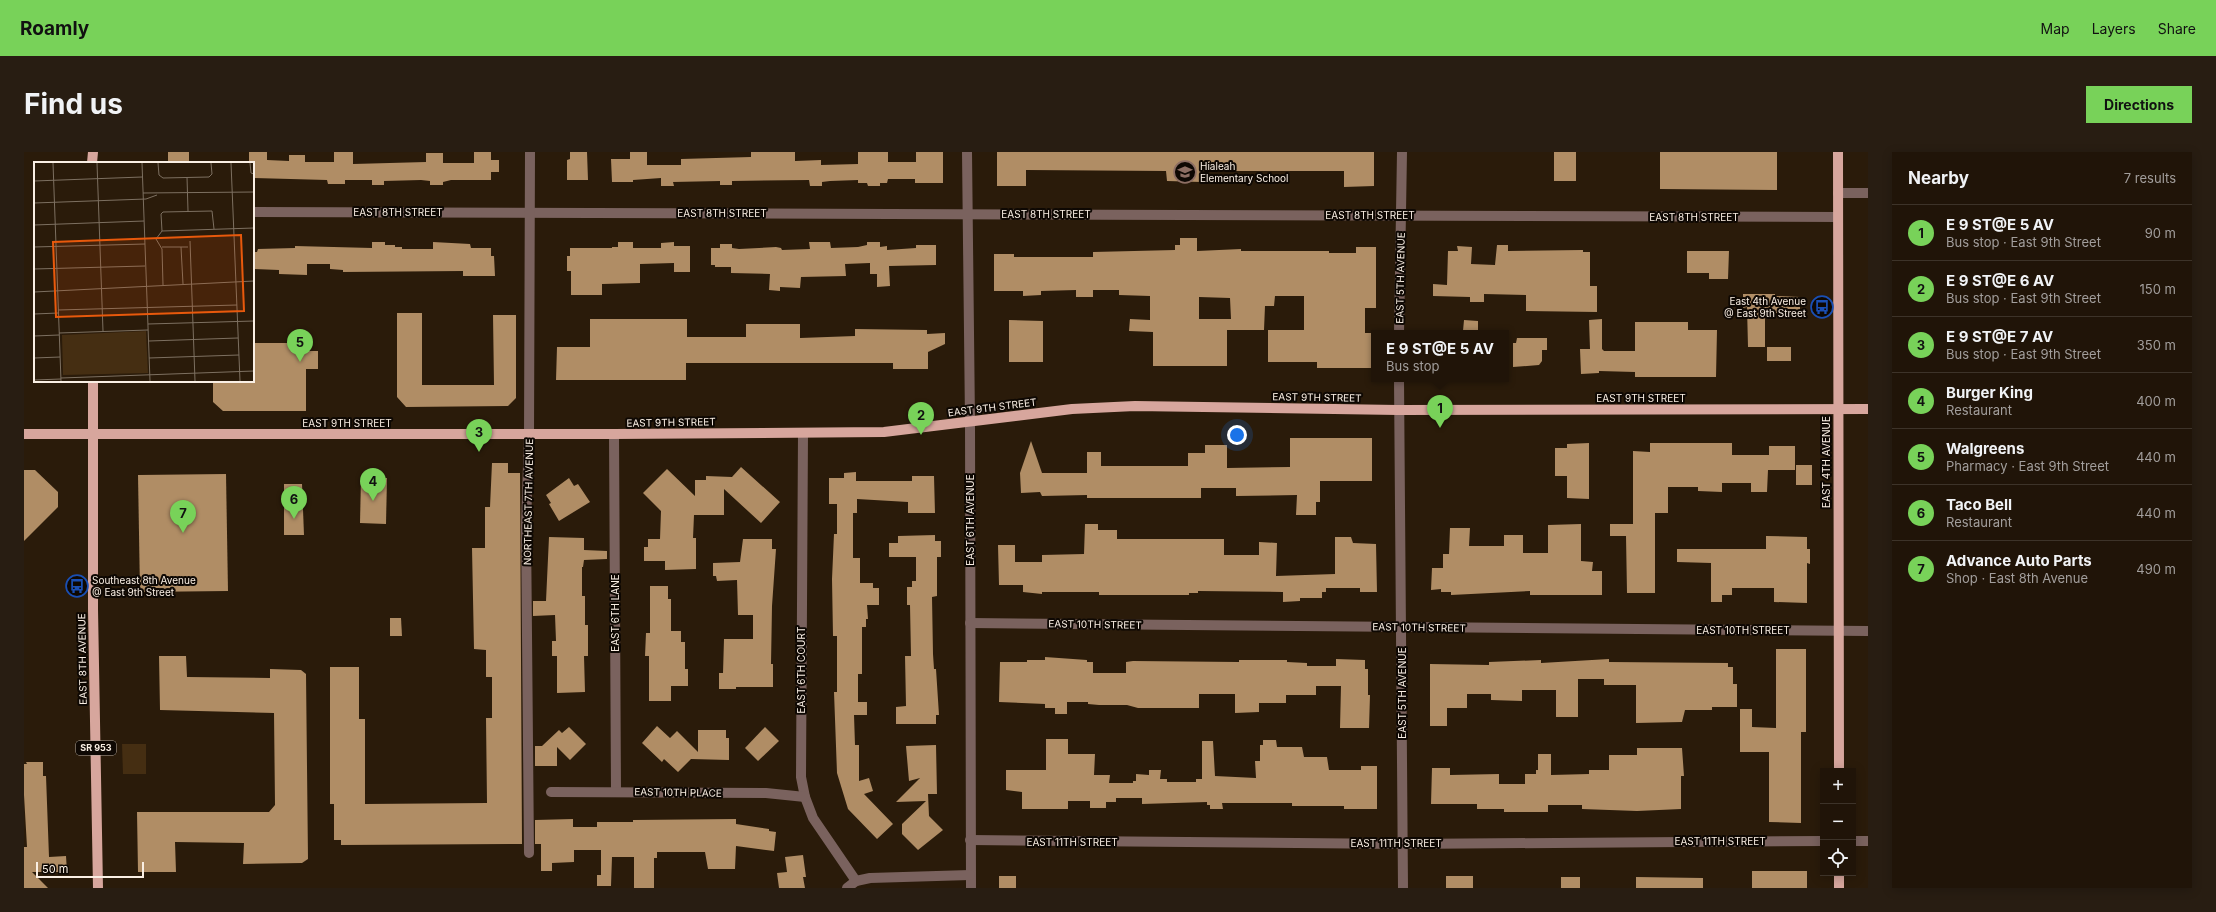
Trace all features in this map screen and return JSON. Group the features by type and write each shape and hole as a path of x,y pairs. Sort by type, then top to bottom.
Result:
{"main road":[{"path":"92,162 93,152"},
{"name":"EAST 4TH AVENUE","path":"1838,152 1838,768"},
{"name":"EAST 8TH AVENUE","path":"93,382 94,609 98,888"},
{"name":"EAST 9TH STREET","path":"24,434 529,435 884,432 1072,408 1127,406 1398,410 1868,409"},
{"path":"1838,876 1838,888"}],"street":[{"name":"NORTHEAST 7TH AVENUE","path":"529,853 526,526 529,435 530,152"},
{"name":"EAST 6TH AVENUE","path":"967,152 970,422 970,888"},
{"name":"EAST 5TH AVENUE","path":"1400,330 1402,152"},
{"path":"1838,193 1868,193"},
{"name":"EAST 8TH STREET","path":"254,212 1838,217"},
{"name":"EAST 5TH AVENUE","path":"1399,382 1403,888"},
{"name":"EAST 6TH COURT","path":"803,433 800,777 805,797 813,818 856,881"},
{"name":"EAST 6TH LANE","path":"614,434 616,791"},
{"name":"EAST 10TH STREET","path":"970,623 1868,631"},
{"name":"EAST 10TH PLACE","path":"551,792 616,791 766,793 805,797"},
{"name":"EAST 11TH STREET","path":"970,840 1403,844 1820,841"},
{"path":"1856,841 1868,841"},
{"path":"847,888 856,881 890,876 970,875"}],"shaded area":[{"path":"122,744 146,744 146,774 123,774"}],"building":[{"path":"168,152 189,152 189,162 168,162"},
{"path":"249,152 267,152 267,160 289,161 289,155 305,155 305,162 334,162 334,152 353,152 353,164 426,162 426,153 443,153 443,163 474,163 474,152 491,152 491,160 499,160 499,172 491,172 491,180 451,180 443,182 443,185 430,185 430,181 421,180 384,181 384,185 372,185 372,180 345,180 345,184 328,184 327,180 254,178 254,162 249,162"},
{"path":"570,152 587,152 588,180 567,180 567,160 570,159"},
{"path":"630,152 647,152 647,165 681,165 681,159 751,157 751,152 795,152 795,161 821,160 821,165 858,164 858,152 888,152 888,162 916,162 916,152 943,152 943,183 915,183 915,179 888,179 887,183 880,183 880,186 868,186 867,183 858,183 858,180 822,182 822,186 810,186 809,180 732,181 732,185 720,185 720,181 673,182 674,186 661,186 661,178 633,180 633,182 612,182 611,159 630,159"},
{"path":"997,152 1374,152 1374,186 1344,187 1344,171 1201,171 1201,182 1167,181 1166,171 1026,170 1026,186 997,186"},
{"path":"1554,152 1576,152 1576,181 1554,181"},
{"path":"1660,152 1777,152 1777,190 1660,189"},
{"path":"1180,238 1197,238 1197,251 1241,249 1241,251 1329,251 1329,253 1356,253 1356,247 1376,247 1376,308 1365,308 1365,333 1371,333 1371,368 1317,368 1317,362 1268,362 1268,330 1304,330 1304,296 1275,296 1274,306 1265,306 1264,330 1227,330 1227,366 1153,366 1153,332 1129,331 1130,319 1150,320 1150,296 1119,295 1119,290 1093,290 1093,297 1076,297 1076,290 1041,291 1041,295 1023,296 1023,291 994,291 994,254 1014,254 1014,257 1093,257 1093,252 1175,250 1175,245 1180,245","holes":["1199,297 1230,298 1231,319 1199,319"]},
{"path":"372,242 385,242 385,245 395,245 395,247 402,247 402,249 433,249 433,242 470,244 471,248 491,248 491,256 494,256 495,276 463,276 463,271 343,272 343,270 330,269 330,264 307,264 307,275 279,274 279,270 254,269 254,252 257,252 258,249 295,248 295,246 372,248"},
{"path":"618,242 633,242 633,248 661,248 661,243 674,242 674,246 690,246 690,272 674,272 674,263 640,264 640,283 602,284 602,295 571,295 571,271 567,271 567,256 570,256 570,248 612,248 618,247"},
{"path":"809,242 830,242 831,248 858,247 867,245 867,242 880,242 880,247 887,246 887,250 916,248 916,245 936,245 936,265 889,266 890,286 877,287 877,274 870,274 870,263 845,264 846,276 801,277 800,288 780,287 780,291 769,290 770,274 731,273 731,267 715,267 715,265 711,265 711,248 720,248 720,244 732,244 732,248 739,249 776,247 781,248 782,250 810,249"},
{"path":"1497,245 1508,245 1508,251 1583,250 1583,252 1590,252 1590,286 1597,286 1597,312 1526,311 1526,295 1484,294 1484,302 1470,302 1470,297 1433,296 1433,284 1447,285 1448,251 1458,251 1457,246 1472,247 1471,264 1495,265"},
{"path":"1687,251 1729,251 1728,279 1709,279 1709,273 1687,273"},
{"path":"1743,294 1775,294 1775,296 1800,297 1800,310 1787,309 1787,313 1765,313 1765,347 1748,347 1747,307 1743,308"},
{"path":"397,313 422,313 422,385 494,385 493,315 516,315 516,398 508,406 406,407 397,397"},
{"path":"590,319 687,319 687,337 746,337 746,324 800,324 800,338 855,336 855,329 927,330 927,334 945,333 945,344 928,352 928,369 893,369 893,363 686,363 686,380 556,380 557,347 590,347"},
{"path":"1602,319 1602,349 1604,351 1635,351 1635,322 1688,322 1688,330 1717,330 1716,377 1635,377 1635,372 1599,371 1599,373 1581,374 1580,349 1590,349 1589,320"},
{"path":"1009,320 1043,321 1043,362 1009,362"},
{"path":"1464,320 1478,321 1478,330 1463,330"},
{"path":"1517,338 1547,338 1547,350 1542,350 1542,361 1539,365 1513,367 1513,343 1516,343"},
{"path":"254,343 306,343 306,351 318,351 318,369 306,369 306,411 223,411 213,402 213,382 254,382"},
{"path":"1767,347 1791,347 1791,361 1767,361"},
{"path":"1290,438 1372,438 1372,481 1320,481 1320,502 1316,502 1316,515 1296,515 1297,495 1236,496 1236,488 1201,488 1201,498 1087,498 1087,495 1042,496 1040,492 1021,493 1020,473 1031,441 1042,473 1087,473 1087,452 1101,452 1101,466 1188,466 1188,453 1205,453 1205,445 1227,445 1227,468 1290,467"},
{"path":"1589,443 1589,499 1567,498 1567,476 1555,476 1555,448 1567,448 1567,444"},
{"path":"1650,443 1732,443 1732,455 1769,455 1769,446 1795,446 1795,470 1768,470 1767,492 1751,492 1751,483 1722,483 1722,492 1698,491 1698,487 1668,487 1668,513 1655,513 1655,593 1627,593 1626,536 1610,536 1610,524 1633,524 1633,451 1650,452"},
{"path":"492,463 508,463 508,473 520,473 522,844 341,845 341,840 334,840 334,804 330,804 330,667 359,667 359,719 365,719 365,804 487,803 486,718 492,718 492,677 486,677 486,650 474,649 472,548 485,548 485,507 490,507"},
{"path":"1796,465 1812,465 1812,485 1796,485"},
{"path":"741,467 780,502 761,523 724,489 724,515 694,515 693,538 696,538 696,569 665,570 665,561 644,561 644,547 648,547 648,539 660,539 661,511 643,493 667,469 695,496 695,480 706,480 706,476 732,477"},
{"path":"24,470 35,470 58,492 58,507 24,541"},
{"path":"856,472 856,481 912,481 912,476 934,476 935,513 908,513 908,502 857,499 857,513 853,513 853,558 860,558 860,583 873,583 873,588 879,588 879,605 867,605 868,619 866,619 866,627 862,627 862,674 858,674 858,702 867,702 867,715 854,715 855,745 859,745 859,781 869,778 873,791 864,794 893,824 877,839 848,809 837,773 834,692 837,692 837,636 833,636 832,579 834,534 837,534 837,504 829,504 829,478 844,478 844,473"},
{"path":"226,474 228,591 140,592 138,475"},
{"path":"361,478 387,478 386,524 360,523"},
{"path":"569,478 574,486 578,484 590,502 559,521 549,504 551,503 546,495"},
{"path":"284,484 302,484 304,535 284,535"},
{"path":"1085,524 1098,524 1098,530 1117,530 1117,539 1224,539 1224,555 1259,555 1259,542 1277,543 1276,576 1335,574 1335,537 1351,537 1353,543 1376,544 1377,592 1360,592 1360,588 1326,588 1326,592 1322,592 1322,598 1300,598 1300,601 1283,602 1283,592 1198,591 1198,593 1189,593 1189,595 1099,595 1099,592 1042,592 1042,594 1023,592 1023,585 999,585 998,545 1015,545 1015,562 1042,562 1042,555 1084,554"},
{"path":"1581,524 1581,561 1593,562 1592,571 1602,571 1602,595 1530,595 1530,591 1451,595 1451,592 1441,592 1441,589 1431,590 1432,568 1443,568 1443,554 1449,554 1450,528 1470,528 1469,546 1504,546 1504,535 1523,535 1523,553 1548,553 1548,525"},
{"path":"935,535 935,541 941,541 941,557 937,557 937,596 932,597 933,654 934,669 936,669 939,715 936,715 936,724 896,724 896,707 906,706 905,656 911,656 910,605 907,605 907,587 912,587 912,581 916,581 916,557 889,557 889,543 898,543 898,536"},
{"path":"1766,536 1807,537 1807,549 1810,549 1810,564 1807,563 1807,603 1774,602 1774,588 1732,588 1732,595 1722,595 1722,602 1711,602 1711,563 1677,562 1677,549 1766,549"},
{"path":"549,537 584,538 584,550 607,551 607,559 584,560 582,567 582,596 585,596 585,625 588,625 588,656 584,656 585,692 557,693 557,656 552,656 552,641 556,641 555,615 533,616 533,601 546,601"},
{"path":"743,539 772,539 772,549 776,549 772,606 771,664 773,664 773,687 736,687 736,689 719,689 719,673 723,673 724,639 753,639 753,615 738,615 737,580 717,581 716,576 713,576 713,563 740,562"},
{"path":"650,586 668,586 668,599 671,599 671,631 681,631 681,642 685,642 685,669 688,669 688,686 671,686 671,701 649,701 649,656 645,656 646,633 650,633"},
{"path":"390,618 401,618 402,636 390,636"},
{"path":"1776,649 1806,649 1806,732 1801,732 1801,823 1769,822 1769,752 1740,752 1740,709 1752,709 1752,727 1776,728"},
{"path":"159,656 186,656 187,677 270,678 270,669 301,670 306,674 308,859 302,863 243,864 244,843 175,842 176,872 138,872 137,812 269,812 275,805 274,713 160,710"},
{"path":"1045,657 1087,660 1087,662 1093,662 1093,673 1126,673 1126,662 1133,661 1239,662 1239,660 1287,660 1287,662 1307,663 1307,666 1336,666 1336,659 1365,660 1365,669 1368,669 1368,695 1370,695 1369,728 1340,728 1341,686 1316,686 1316,695 1286,695 1286,703 1259,703 1259,712 1235,713 1235,694 1199,694 1199,708 1138,708 1127,705 1099,705 1088,704 1088,702 1067,702 1067,714 1055,714 1055,708 1045,708 1045,704 999,702 1000,662 1045,660"},
{"path":"1609,659 1609,662 1728,663 1728,667 1733,667 1733,684 1737,684 1737,707 1712,707 1712,710 1685,710 1682,722 1636,723 1636,685 1604,685 1604,679 1578,679 1578,717 1556,717 1556,690 1522,690 1522,701 1491,700 1491,694 1467,694 1467,708 1447,708 1447,726 1430,726 1430,664 1489,665 1489,662 1541,660 1541,663"},
{"path":"657,726 670,738 677,731 698,752 698,730 726,730 726,738 729,738 729,760 691,759 678,772 664,759 662,762 642,743"},
{"path":"569,727 586,744 570,760 557,747 557,766 535,766 535,746 542,746 559,730 562,733"},
{"path":"765,727 779,741 758,761 745,748"},
{"path":"1046,739 1068,739 1068,754 1095,754 1094,775 1110,775 1109,783 1133,783 1133,781 1136,781 1136,774 1149,775 1149,770 1161,770 1160,779 1167,779 1167,782 1196,782 1196,779 1202,779 1202,741 1213,741 1215,776 1256,778 1255,761 1260,761 1260,745 1263,745 1263,740 1276,740 1277,747 1302,747 1304,757 1327,757 1329,770 1361,770 1361,766 1377,766 1377,809 1344,809 1344,806 1292,806 1292,803 1222,803 1223,809 1210,809 1210,805 1207,805 1207,802 1142,804 1142,798 1116,798 1116,802 1106,802 1106,808 1090,808 1090,801 1068,801 1068,809 1022,809 1022,792 1006,790 1006,770 1046,770"},
{"path":"936,745 937,794 928,794 929,816 943,830 918,850 902,834 902,824 926,801 896,802 920,778 909,781 906,746"},
{"path":"1637,748 1682,748 1684,776 1681,776 1681,809 1637,811 1582,809 1582,805 1548,805 1548,812 1504,812 1504,809 1477,809 1477,804 1431,804 1432,768 1450,768 1450,775 1499,774 1499,784 1525,784 1525,774 1536,774 1536,770 1538,770 1538,754 1551,754 1551,775 1589,774 1589,770 1609,770 1609,755 1637,755"},
{"path":"26,762 43,762 43,776 46,776 49,857 66,856 67,872 32,872 48,888 24,888 24,847 27,847 24,795 24,764 27,764"},
{"path":"573,819 573,827 597,827 597,822 633,822 633,820 736,819 736,824 769,829 769,831 776,832 774,851 736,846 735,869 708,869 705,852 657,852 657,858 654,858 654,888 634,888 634,857 612,857 611,886 597,886 597,875 601,875 601,850 574,850 574,862 552,863 552,871 541,871 541,844 535,844 535,820"},
{"path":"803,855 806,877 803,877 805,888 779,888 777,873 787,872 785,857"},
{"path":"1752,871 1807,871 1807,888 1752,888"},
{"path":"999,876 1016,876 1016,888 999,888"},
{"path":"1446,876 1473,876 1473,888 1446,888"},
{"path":"1561,877 1580,877 1580,888 1561,888"},
{"path":"1636,877 1703,878 1703,888 1636,888"}],"place":[{"name":"Hialeah Elementary School","path":"1185,172"},
{"name":"East 4th Avenue @ East 9th Street","path":"1822,307"},
{"name":"Walgreens","path":"300,362"},
{"name":"E 9 ST@E 5 AV","path":"1440,428"},
{"name":"E 9 ST@E 6 AV","path":"921,435"},
{"name":"E 9 ST@E 7 AV","path":"479,452"},
{"name":"Burger King","path":"373,501"},
{"name":"Taco Bell","path":"294,519"},
{"name":"Advance Auto Parts","path":"183,533"},
{"name":"Southeast 8th Avenue @ East 9th Street","path":"77,586"}]}
